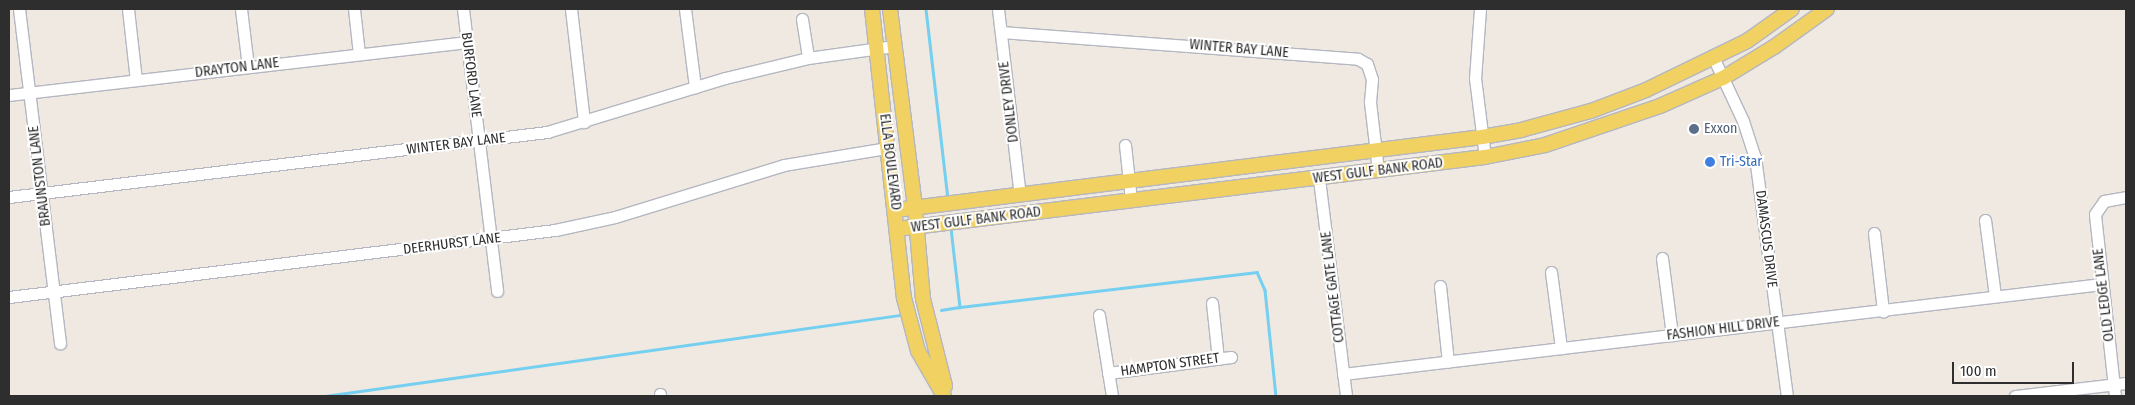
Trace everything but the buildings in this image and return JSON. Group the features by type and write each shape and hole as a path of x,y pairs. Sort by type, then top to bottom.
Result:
{"main road":[{"name":"ELLA BOULEVARD","path":"872,9 887,148 896,210 904,298 918,351 944,396"},
{"name":"ELLA BOULEVARD","path":"890,9 915,208 923,299 948,396"},
{"name":"WEST GULF BANK ROAD","path":"896,210 1482,137 1590,111 1646,90 1714,59 1747,41 1792,9"},
{"name":"WEST GULF BANK ROAD","path":"897,229 937,226 1131,200 1485,157 1546,145 1598,129 1723,78 1774,47 1828,9"},
{"path":"1590,111 1598,129"}],"street":[{"name":"BRAUNSTON LANE","path":"19,9 60,344"},
{"path":"128,9 136,80"},
{"path":"241,9 248,67"},
{"path":"354,9 360,54"},
{"name":"BURFORD LANE","path":"463,9 497,291"},
{"path":"571,9 584,122"},
{"path":"685,9 695,87"},
{"name":"DONLEY DRIVE","path":"998,9 1020,195"},
{"path":"1480,9 1475,78 1485,157"},
{"path":"802,19 808,58"},
{"name":"WINTER BAY LANE","path":"1001,32 1358,58 1371,70 1375,151 1378,170"},
{"name":"DRAYTON LANE","path":"9,95 466,42"},
{"name":"WINTER BAY LANE","path":"9,197 479,142 547,132 695,87 808,58 894,46"},
{"name":"DAMASCUS DRIVE","path":"1714,59 1743,121 1755,157 1787,396"},
{"path":"1125,145 1131,200"},
{"name":"DEERHURST LANE","path":"9,296 490,240 600,221 784,165 887,148"},
{"name":"COTTAGE GATE LANE","path":"1319,178 1346,396"},
{"name":"OLD LEDGE LANE","path":"2116,396 2120,384 2102,284 2095,214 2104,201 2126,197"},
{"path":"1985,220 1995,296"},
{"path":"1874,233 1883,311"},
{"path":"1662,258 1672,335"},
{"path":"1551,272 1561,348"},
{"name":"FASHION HILL DRIVE","path":"1344,374 2102,284"},
{"path":"1440,286 1448,362"},
{"path":"1212,304 1218,359"},
{"path":"1099,315 1112,396"},
{"name":"HAMPTON STREET","path":"1108,374 1232,357"},
{"path":"2015,396 2120,384"}],"waterway":[{"path":"926,9 948,200"},
{"path":"951,228 960,307 1257,272 1265,290 1276,396"},
{"path":"941,310 959,307"},
{"path":"325,396 900,315"}],"place":[{"name":"Exxon","path":"1694,129"},
{"name":"Tri-Star","path":"1710,162"}]}
